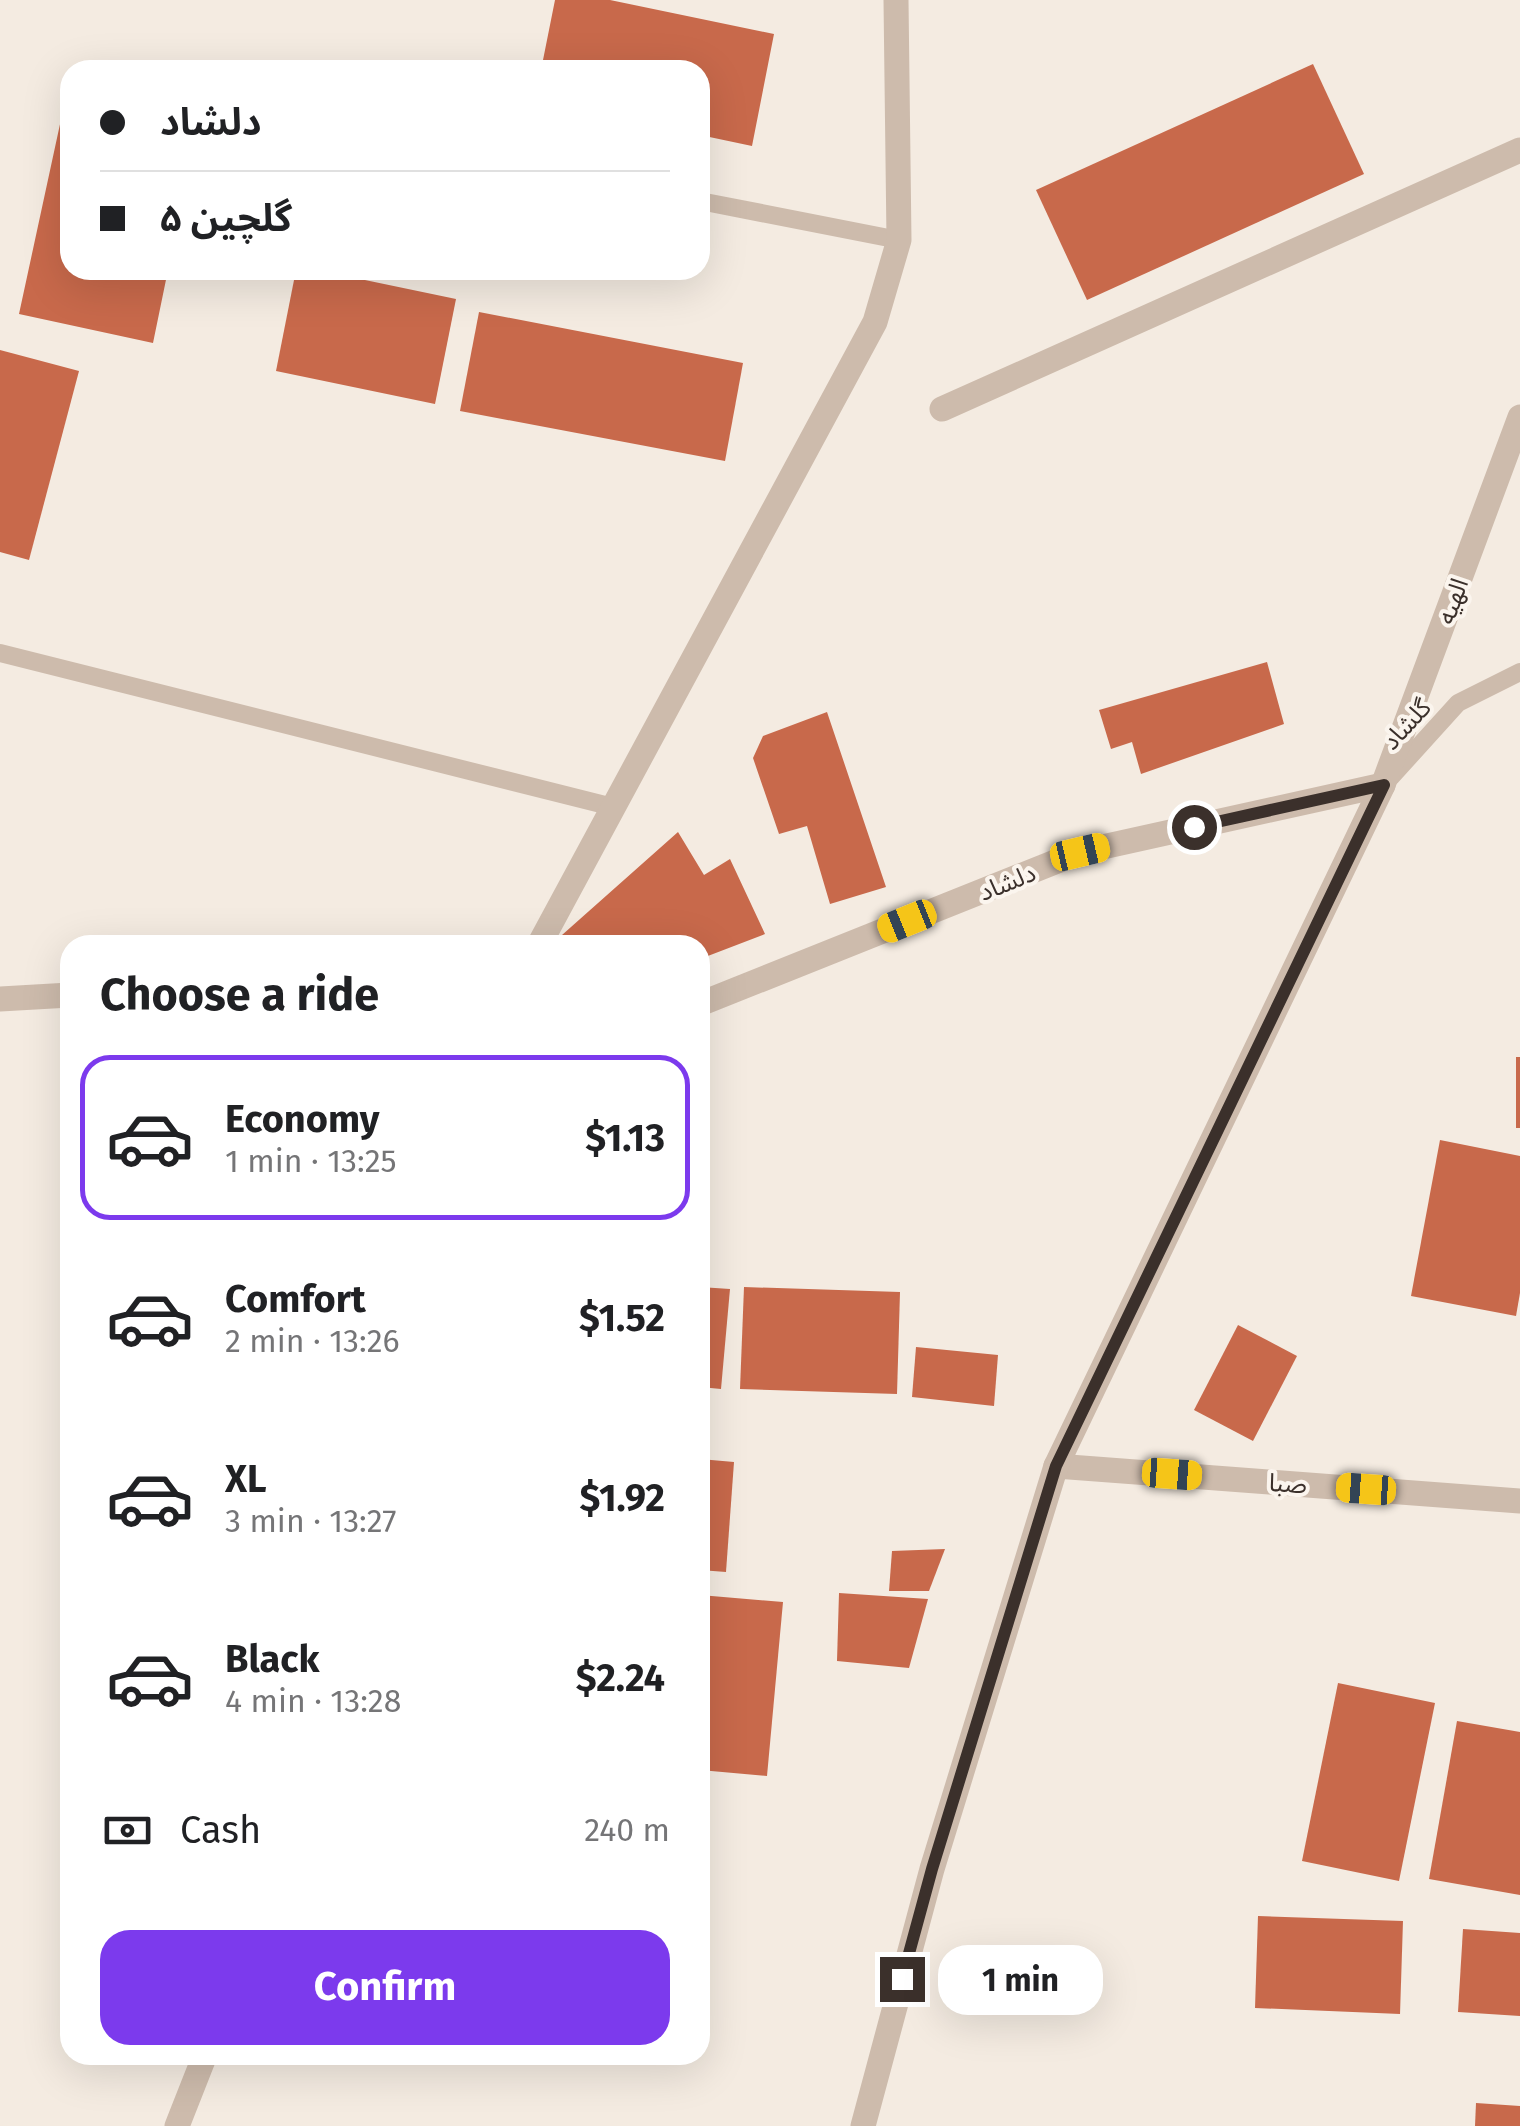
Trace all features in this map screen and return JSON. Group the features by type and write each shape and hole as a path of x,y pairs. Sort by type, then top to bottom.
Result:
{"street":[{"path":"544,935 876,322 899,240 896,0"},
{"path":"942,409 1520,150"},
{"name":"الهیه","path":"863,2126 932,1869 1056,1466 1384,785 1520,417"},
{"name":"دلشاد","path":"710,1000 1080,852 1384,785"},
{"path":"0,999 60,996"},
{"name":"صبا","path":"1056,1466 1520,1501"},
{"path":"177,2126 201,2065"}],"lane":[{"path":"710,203 899,240"},
{"path":"0,653 614,807"},
{"name":"گلشاد","path":"1384,785 1458,703 1520,672"}],"building":[{"path":"555,0 610,0 774,34 752,146 710,137 710,60 543,60"},
{"path":"1313,64 1364,174 1087,300 1036,190"},
{"path":"60,124 60,280 166,280 153,343 19,314"},
{"path":"294,280 365,280 456,299 435,404 276,371"},
{"path":"479,312 743,363 725,461 460,411"},
{"path":"0,350 79,371 29,560 0,552"},
{"path":"1267,662 1284,724 1141,774 1132,742 1111,749 1099,710"},
{"path":"827,712 886,887 830,904 807,826 779,834 753,758 763,736"},
{"path":"678,832 704,875 730,859 765,934 710,955 710,935 562,935"},
{"path":"1516,1057 1520,1057 1520,1128 1516,1128"},
{"path":"1440,1140 1520,1156 1520,1293 1516,1316 1411,1296"},
{"path":"744,1287 900,1292 897,1394 740,1389"},
{"path":"710,1288 730,1289 721,1389 710,1388"},
{"path":"1238,1325 1297,1356 1253,1441 1194,1410"},
{"path":"916,1347 998,1355 994,1406 912,1397"},
{"path":"710,1460 734,1462 726,1572 710,1571"},
{"path":"945,1549 929,1591 889,1591 892,1551"},
{"path":"839,1593 928,1599 909,1668 837,1661"},
{"path":"710,1596 783,1602 767,1776 710,1771"},
{"path":"1338,1683 1435,1703 1399,1881 1302,1861"},
{"path":"1457,1721 1520,1732 1520,1895 1429,1879"},
{"path":"1258,1916 1403,1921 1400,2014 1255,2008"},
{"path":"1463,1929 1520,1933 1520,2016 1458,2012"},
{"path":"1476,2103 1520,2106 1520,2126 1475,2126"}],"route":[{"path":"902,1979 1056,1466 1384,785 1194,827"}]}
